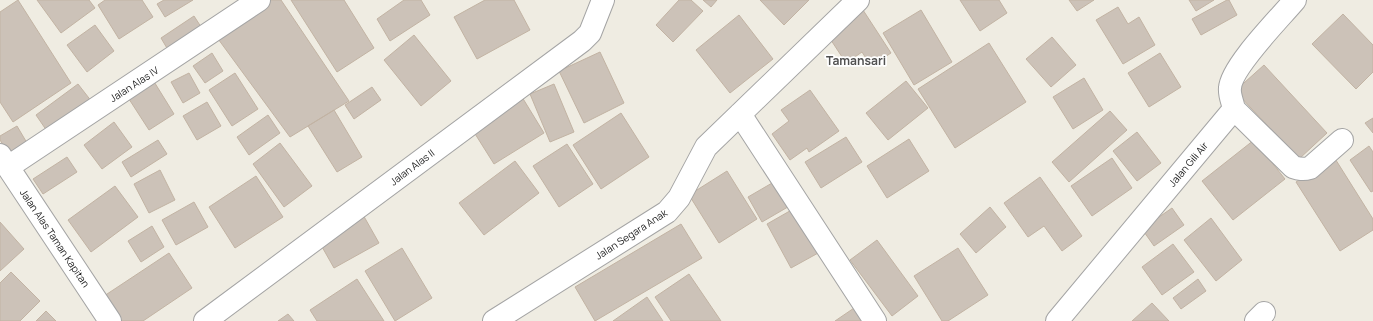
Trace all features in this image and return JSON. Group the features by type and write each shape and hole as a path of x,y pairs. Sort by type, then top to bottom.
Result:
{"street":[{"name":"Jalan Alas IV","path":"4,161 259,0"},
{"name":"Jalan Alas II","path":"205,321 582,41 590,33 603,0"},
{"name":"Jalan Segara Anak","path":"494,321 667,212 679,198 706,147 858,0"},
{"path":"1295,0 1242,61 1234,76 1230,88 1234,109 1292,167 1298,169 1304,170 1310,168 1342,140"},
{"name":"Jalan Gili Air","path":"1057,321 1234,109"},
{"path":"740,114 875,321"},
{"name":"Jalan Alas Taman Kapitan","path":"4,161 110,321"}],"building":[{"path":"18,0 71,83 13,122 0,102 0,12"},
{"path":"37,0 89,0 95,8 61,33"},
{"path":"105,0 142,0 153,17 119,39 98,5"},
{"path":"164,0 193,0 165,17 157,4"},
{"path":"263,0 281,0 349,101 290,137 213,32"},
{"path":"291,0 344,0 374,48 337,72"},
{"path":"404,0 421,0 430,15 390,41 377,19"},
{"path":"485,0 514,0 530,30 477,59 454,17"},
{"path":"679,0 691,0 703,11 673,42 656,25"},
{"path":"703,0 717,0 711,7"},
{"path":"760,0 809,0 784,25"},
{"path":"960,0 999,0 1007,13 980,31"},
{"path":"1069,0 1094,0 1077,11"},
{"path":"1189,0 1214,0 1196,11"},
{"path":"1229,0 1237,15 1201,35 1192,19"},
{"path":"1118,7 1128,24 1139,17 1155,45 1123,64 1096,20"},
{"path":"863,10 891,53 871,66 862,52 846,63 827,34"},
{"path":"921,10 952,62 914,85 883,33"},
{"path":"1343,14 1373,45 1373,72 1356,89 1312,44"},
{"path":"739,15 773,59 730,93 696,50"},
{"path":"194,16 205,33 171,55 161,38"},
{"path":"95,25 114,51 87,72 67,45"},
{"path":"414,35 451,81 421,106 384,60"},
{"path":"1052,37 1076,65 1051,87 1026,59"},
{"path":"989,43 1026,102 955,148 918,89"},
{"path":"600,52 624,103 584,123 559,71"},
{"path":"212,53 223,71 205,83 193,66"},
{"path":"1160,53 1181,87 1149,107 1128,73"},
{"path":"1264,65 1327,133 1299,159 1235,91"},
{"path":"189,73 200,93 183,103 171,82"},
{"path":"235,73 258,109 232,126 209,90"},
{"path":"1084,78 1103,110 1073,129 1053,97"},
{"path":"153,80 174,114 149,130 127,96"},
{"path":"906,81 928,108 888,140 866,113"},
{"path":"78,84 92,102 49,134 36,115"},
{"path":"554,84 574,132 550,142 530,94"},
{"path":"372,87 381,100 354,119 345,105"},
{"path":"810,90 839,131 809,152 807,148 790,160 772,134 789,121 781,110"},
{"path":"522,97 544,133 494,164 472,129"},
{"path":"207,102 221,126 197,140 183,116"},
{"path":"334,110 362,157 337,172 308,126"},
{"path":"1110,111 1127,130 1069,182 1052,162"},
{"path":"621,113 649,157 601,189 573,145"},
{"path":"268,115 280,133 249,155 237,137"},
{"path":"1373,118 1373,133 1365,123"},
{"path":"114,122 132,147 102,169 84,145"},
{"path":"17,126 30,148 12,159 0,140 0,136"},
{"path":"1137,132 1161,163 1137,181 1113,151"},
{"path":"846,137 862,162 821,188 805,162"},
{"path":"909,139 929,171 887,198 867,166"},
{"path":"158,140 167,154 131,177 122,162"},
{"path":"1254,140 1285,179 1233,220 1202,181"},
{"path":"280,143 312,186 284,207 253,164"},
{"path":"567,144 593,184 559,207 533,166"},
{"path":"1369,146 1373,152 1373,191 1371,192 1350,160"},
{"path":"67,157 77,172 43,194 33,179"},
{"path":"1334,157 1373,219 1373,230 1340,251 1296,182"},
{"path":"1112,158 1132,188 1092,216 1071,186"},
{"path":"515,161 539,193 484,235 459,203"},
{"path":"160,170 175,200 149,213 134,184"},
{"path":"727,171 757,219 719,243 689,195"},
{"path":"256,176 283,217 235,248 209,207"},
{"path":"1040,177 1082,236 1062,251 1044,226 1028,237 1004,203"},
{"path":"779,179 793,204 762,222 748,197"},
{"path":"115,186 138,217 91,252 68,220"},
{"path":"194,202 208,227 176,245 162,220"},
{"path":"990,207 1006,227 976,253 960,234"},
{"path":"795,208 820,252 791,268 767,224"},
{"path":"1172,208 1184,225 1154,246 1142,229"},
{"path":"362,213 379,243 334,268 317,238"},
{"path":"1211,218 1242,260 1216,281 1184,240"},
{"path":"0,222 24,249 0,271"},
{"path":"681,224 702,258 595,321 575,287"},
{"path":"152,226 164,247 141,262 128,241"},
{"path":"877,240 918,296 892,316 850,260"},
{"path":"1173,244 1194,272 1162,295 1142,267"},
{"path":"402,248 432,298 395,321 365,271"},
{"path":"958,248 988,295 948,321 942,321 914,276"},
{"path":"169,253 192,288 143,321 113,321 98,300"},
{"path":"11,272 40,301 20,321 0,321 0,283"},
{"path":"689,274 721,321 671,321 655,297"},
{"path":"357,279 384,321 317,321 310,310"},
{"path":"1198,279 1206,291 1181,309 1173,298"},
{"path":"647,297 663,321 613,321"},
{"path":"1152,303 1169,321 1132,321"},
{"path":"857,306 867,321 835,321"},
{"path":"46,311 56,321 36,321"},
{"path":"288,314 294,321 278,321"}],"district":[{"name":"Tamansari","path":"856,60"}]}
